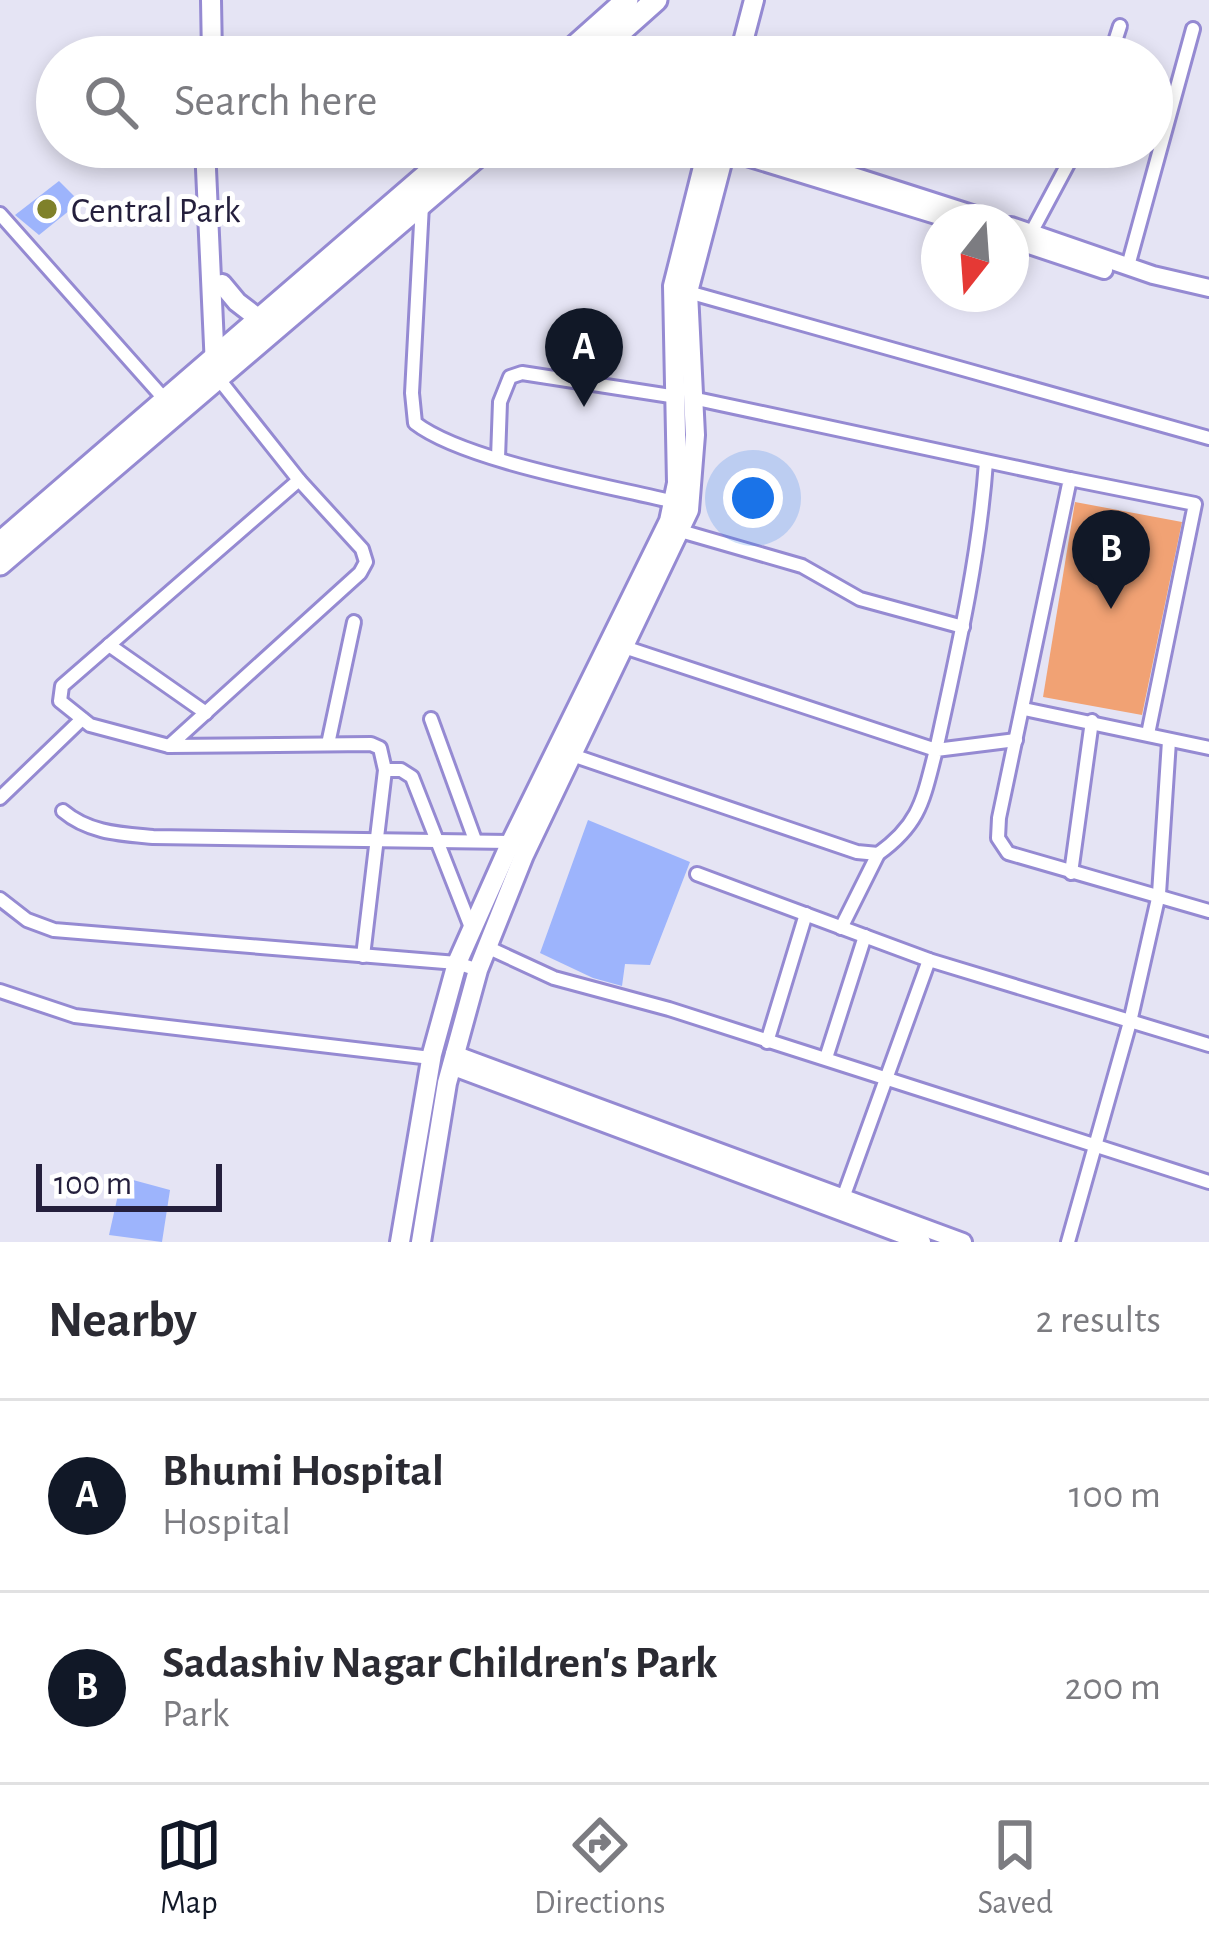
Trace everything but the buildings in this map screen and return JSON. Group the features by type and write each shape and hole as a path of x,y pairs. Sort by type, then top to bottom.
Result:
{"highway":[{"path":"587,36 627,0"},
{"path":"616,36 656,0"},
{"path":"221,363 259,319 435,168"},
{"path":"0,564 221,363 463,168"},
{"path":"0,543 171,407"}],"main road":[{"path":"202,0 202,36"},
{"path":"212,0 212,36"},
{"path":"745,36 754,0"},
{"path":"207,168 221,363"},
{"path":"216,168 221,363"},
{"path":"400,1242 431,1058 457,963 512,842 692,492 673,286 711,168"},
{"path":"421,1242 453,1060 478,970 524,854 624,647 674,528 688,292 714,168"},
{"path":"222,284 259,319"}],"street":[{"path":"1117,36 1120,26"},
{"path":"1173,102 1193,29"},
{"path":"783,168 921,210"},
{"path":"829,168 941,204"},
{"path":"1066,168 1031,233 1209,288"},
{"path":"1128,266 1155,168"},
{"path":"422,203 412,393 415,423 427,432 498,458 674,502"},
{"path":"0,214 171,407"},
{"path":"1029,245 1209,298"},
{"path":"688,292 1209,438"},
{"path":"170,746 360,573 366,562 362,549 299,480 221,363"},
{"path":"498,458 500,402 510,376 522,373 685,397 1202,505 1148,734"},
{"path":"842,928 878,854 912,824 921,809 964,627 986,462"},
{"path":"1070,479 999,818 1001,846 1008,853 1071,873 1209,911"},
{"path":"299,480 62,686 60,701 90,725 170,746 371,744 380,748 385,770 363,956"},
{"path":"674,528 802,566 860,599 964,627"},
{"path":"328,745 354,622"},
{"path":"109,645 206,713"},
{"path":"624,647 936,750 1016,740"},
{"path":"1024,710 1209,748"},
{"path":"431,718 475,840"},
{"path":"0,798 82,719"},
{"path":"1071,873 1091,721"},
{"path":"1068,1242 1130,1022 1159,894 1169,741"},
{"path":"572,755 737,814 857,852 878,854"},
{"path":"385,770 401,770 412,777 472,930"},
{"path":"63,811 96,829 153,837 512,842"},
{"path":"698,874 929,961 1209,1045"},
{"path":"0,899 27,920 54,930 457,963 478,970"},
{"path":"766,1042 806,914"},
{"path":"826,1058 865,936"},
{"path":"489,948 554,978 669,1009 1209,1181"},
{"path":"843,1198 929,961"},
{"path":"0,991 75,1016 453,1060 843,1198 911,1236"},
{"path":"453,1060 911,1236 963,1242"}],"shaded area":[{"path":"1075,502 1182,522 1142,715 1043,697"}],"place":[{"name":"Central Park","path":"47,209"},
{"name":"Bhumi Hospital","path":"584,407"},
{"name":"Sadashiv Nagar Children's Park","path":"1111,609"}]}
